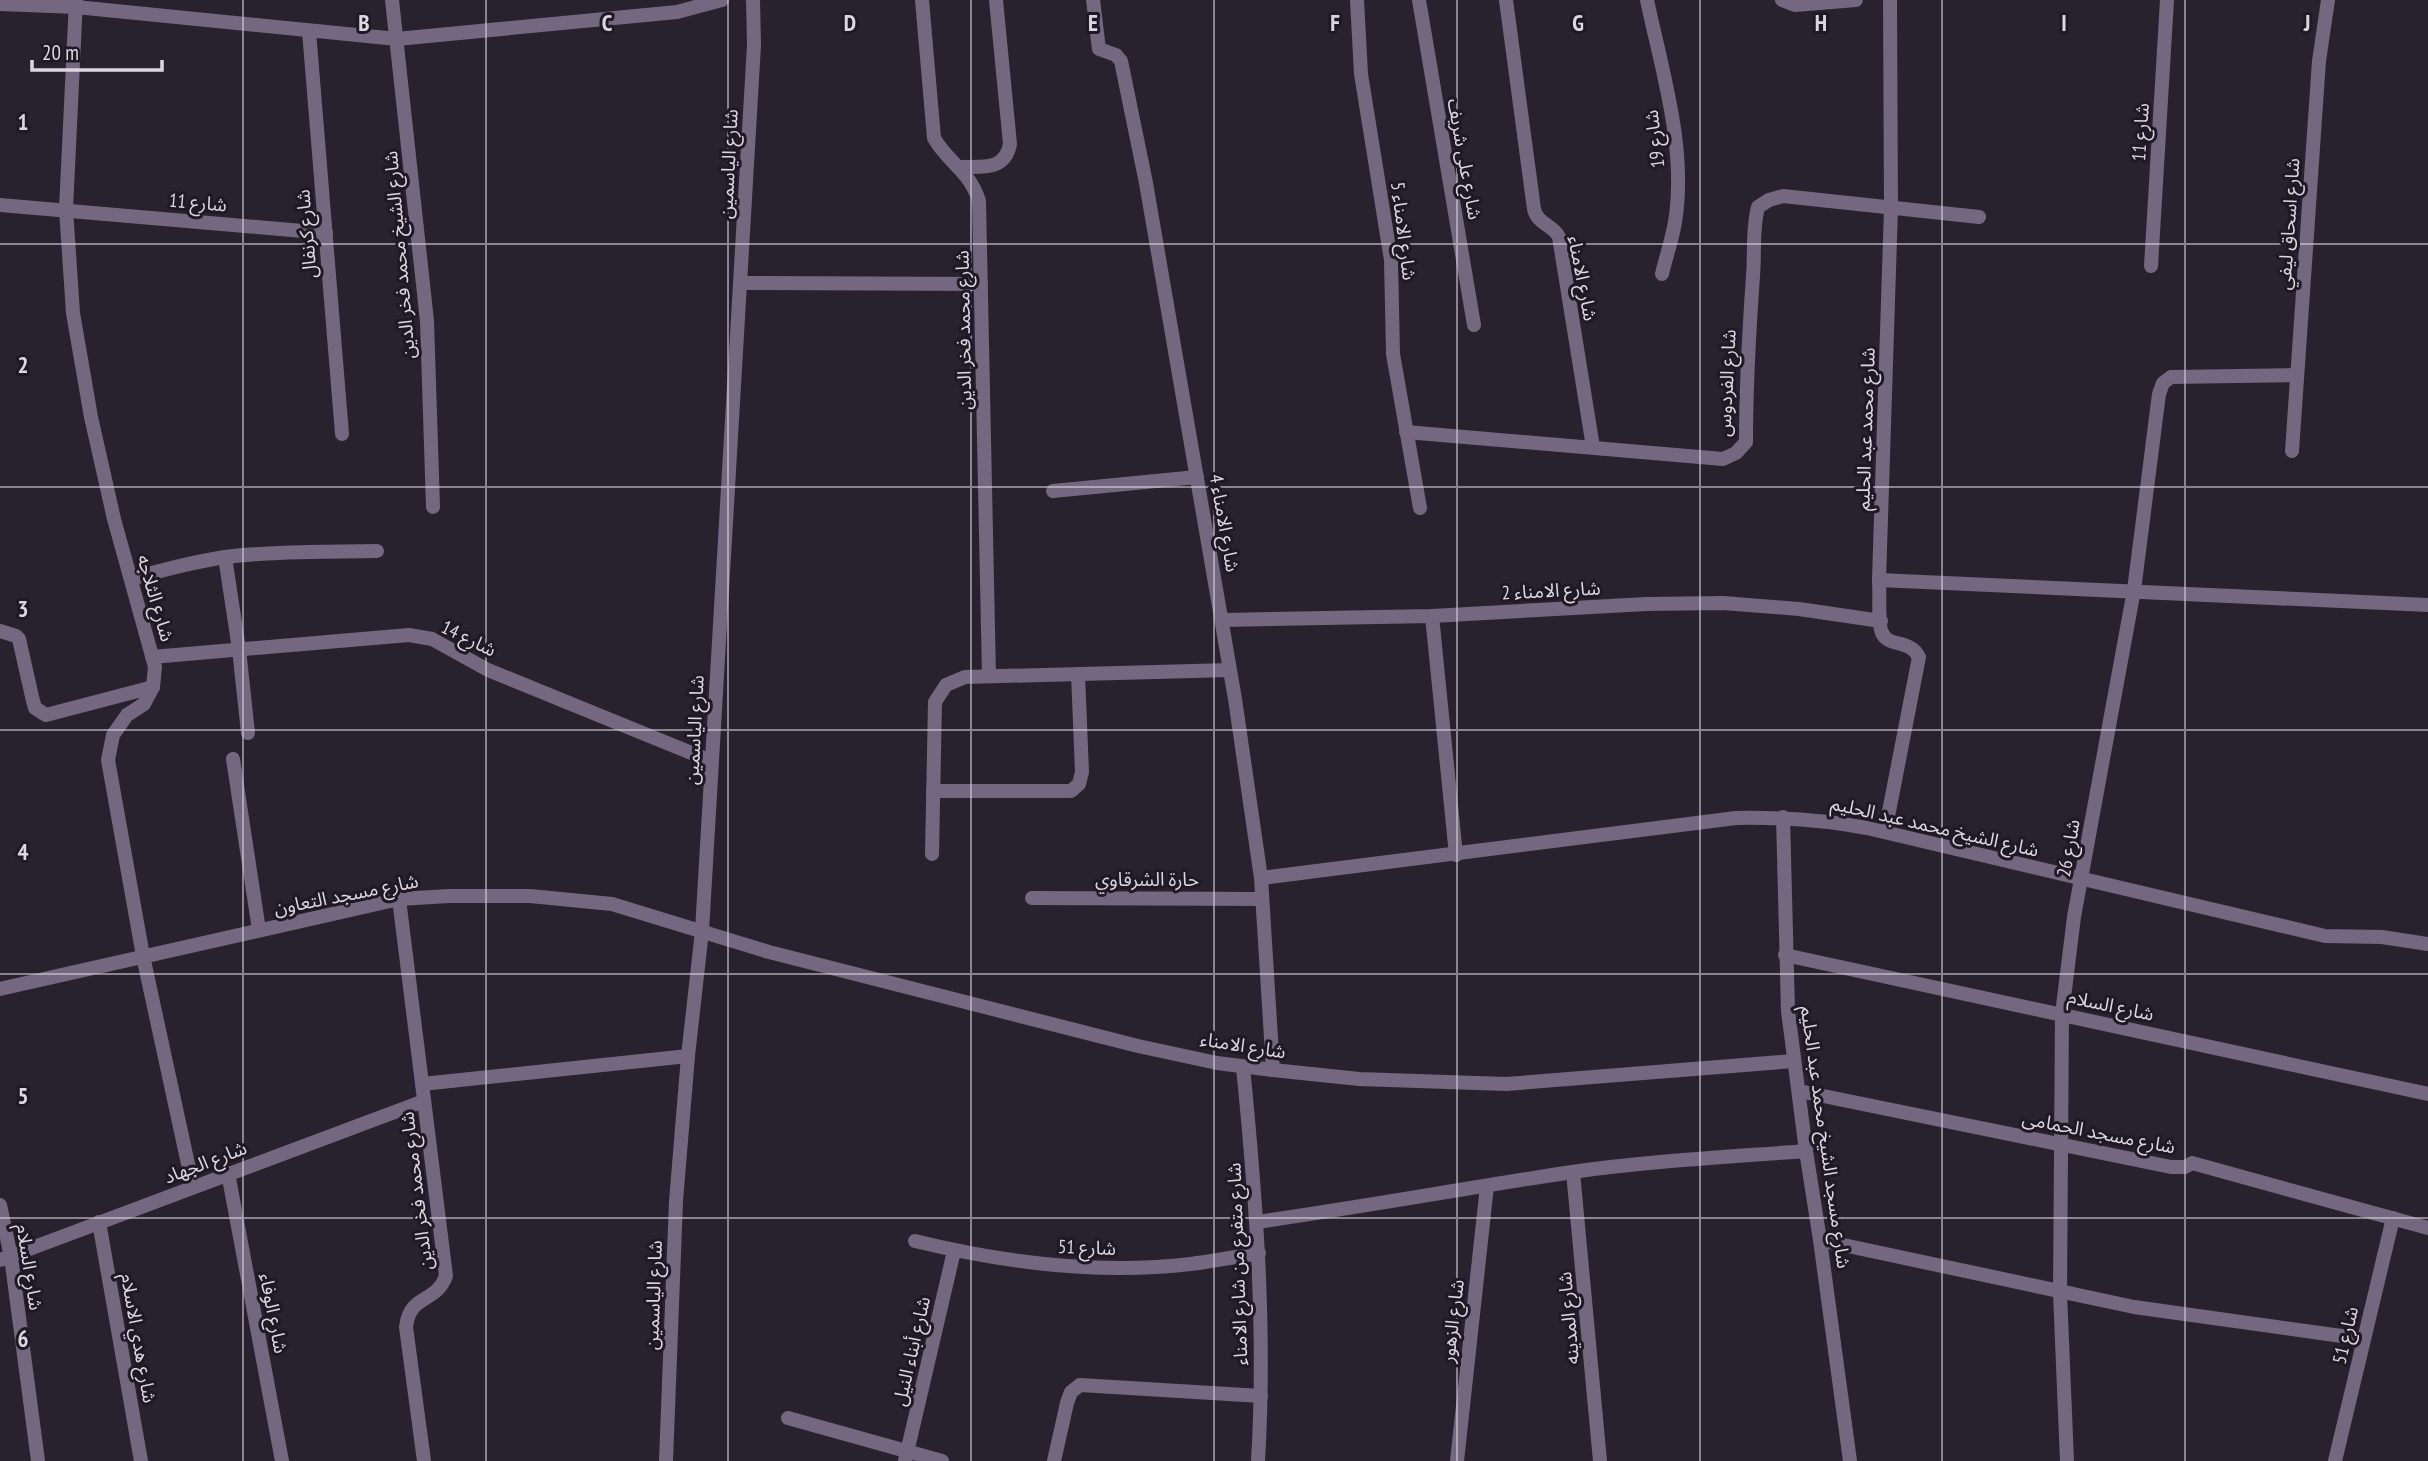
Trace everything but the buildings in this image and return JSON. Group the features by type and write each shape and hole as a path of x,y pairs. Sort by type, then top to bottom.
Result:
{"street":[{"name":"شارع الشيخ محمد فخر الدين","path":"392,0 427,321 433,508"},
{"path":"0,4 76,4 309,32 397,39 677,12 705,7 722,0"},
{"name":"شارع الياسمين","path":"666,1461 676,1201 702,931 741,283 754,45 752,0"},
{"name":"شارع محمد فخر الدين","path":"922,0 934,138 941,151 968,177 979,201 989,676"},
{"path":"958,167 992,166 1002,162 1008,154 1010,144 996,0"},
{"name":"شارع الامناء 4","path":"1093,0 1099,49 1116,55 1121,61 1146,183 1223,620 1261,878 1273,1070"},
{"name":"شارع الامناء 5","path":"1357,0 1361,74 1391,260 1391,337 1420,508"},
{"name":"شارع على شريف","path":"1419,0 1474,325"},
{"name":"شارع الامناء","path":"1506,0 1534,209 1538,221 1555,231 1559,237 1593,447"},
{"name":"شارع 19","path":"1647,0 1671,112 1678,166 1675,221 1662,274"},
{"path":"1782,0 1796,5 1856,0"},
{"name":"شارع محمد عبد الحليم","path":"1881,621 1879,580 1891,208 1890,0"},
{"name":"شارع 11","path":"2151,266 2167,0"},
{"name":"شارع اسحاق ليفي","path":"2292,451 2319,61 2328,0"},
{"name":"شارع الثلاجه","path":"76,4 66,209 73,313 91,417 114,519 155,667 153,687"},
{"name":"شارع كرنفال","path":"309,32 342,434"},
{"name":"شارع الفردوس","path":"1406,432 1723,459 1736,453 1746,442 1746,372 1754,221 1758,207 1769,200 1783,197 1979,217"},
{"name":"شارع 11","path":"0,205 326,233"},
{"path":"741,283 981,284"},
{"name":"شارع 26","path":"2067,1461 2060,1293 2062,1014 2067,965 2134,590 2159,394 2162,383 2171,377 2182,375 2297,374"},
{"path":"1052,491 1197,477"},
{"path":"131,579 177,566 225,557 376,551"},
{"path":"225,557 248,733"},
{"path":"1879,580 2428,605"},
{"name":"شارع الامناء 2","path":"1223,620 1433,616 1646,604 1723,603 1799,609 1881,621"},
{"path":"1433,616 1456,855"},
{"path":"1881,621 1881,631 1887,639 1910,646 1916,650 1919,657 1885,832"},
{"path":"0,631 19,639 35,708 46,715 153,687"},
{"name":"شارع 14","path":"152,657 387,636 410,635 432,639 488,670 711,761"},
{"path":"932,854 934,702 946,685 965,677 1230,670"},
{"path":"933,791 1070,791 1079,784 1082,772 1078,674"},
{"path":"153,687 144,704 127,715 113,735 108,760 143,956 193,1187"},
{"path":"233,759 258,930"},
{"name":"شارع الشيخ محمد عبد الحليم","path":"1261,878 1736,818 1783,817 1824,820 1885,832 2325,936 2382,937 2428,944"},
{"name":"شارع مسجد الشيخ محمد عبد الحليم","path":"1783,817 1785,954 1794,1061 1850,1461"},
{"name":"شارع مسجد التعاون","path":"0,989 399,899 530,896 612,904 702,931"},
{"name":"حارة الشرقاوي","path":"1032,898 1262,899"},
{"name":"شارع محمد فخر الدين","path":"399,899 446,1276 442,1288 413,1307 407,1316 406,1327 424,1461"},
{"name":"شارع الامناء","path":"702,931 769,952 1138,1046 1243,1067 1359,1079 1506,1084 1794,1061"},
{"name":"شارع السلام","path":"1785,954 2428,1094"},
{"path":"422,1084 688,1056"},
{"name":"شارع متفرع من شارع الامناء","path":"1243,1067 1259,1253 1261,1396 1258,1461"},
{"name":"شارع مسجد الحمامى","path":"1798,1091 2178,1168 2192,1163 2428,1228"},
{"name":"شارع الجهاد","path":"5,1258 424,1101"},
{"path":"1257,1222 1573,1172 1690,1159 1806,1152"},
{"name":"شارع المدينه","path":"1573,1172 1600,1461"},
{"name":"شارع الوفاء","path":"228,1173 282,1461"},
{"name":"شارع الزهور","path":"1457,1461 1487,1186"},
{"name":"شارع السلام","path":"0,1205 5,1258 38,1461"},
{"name":"شارع 51","path":"2335,1461 2393,1219"},
{"name":"شارع هدي الاسلام","path":"99,1222 141,1461"},
{"path":"1820,1240 2060,1293 2146,1309 2363,1339"},
{"name":"شارع 51","path":"915,1241 954,1251 1032,1264 1111,1268 1189,1264 1259,1253"},
{"name":"شارع أبناء النيل","path":"906,1456 954,1251"},
{"path":"1054,1461 1071,1392 1080,1385 1261,1396"},
{"path":"788,1418 906,1456 942,1461"}]}
